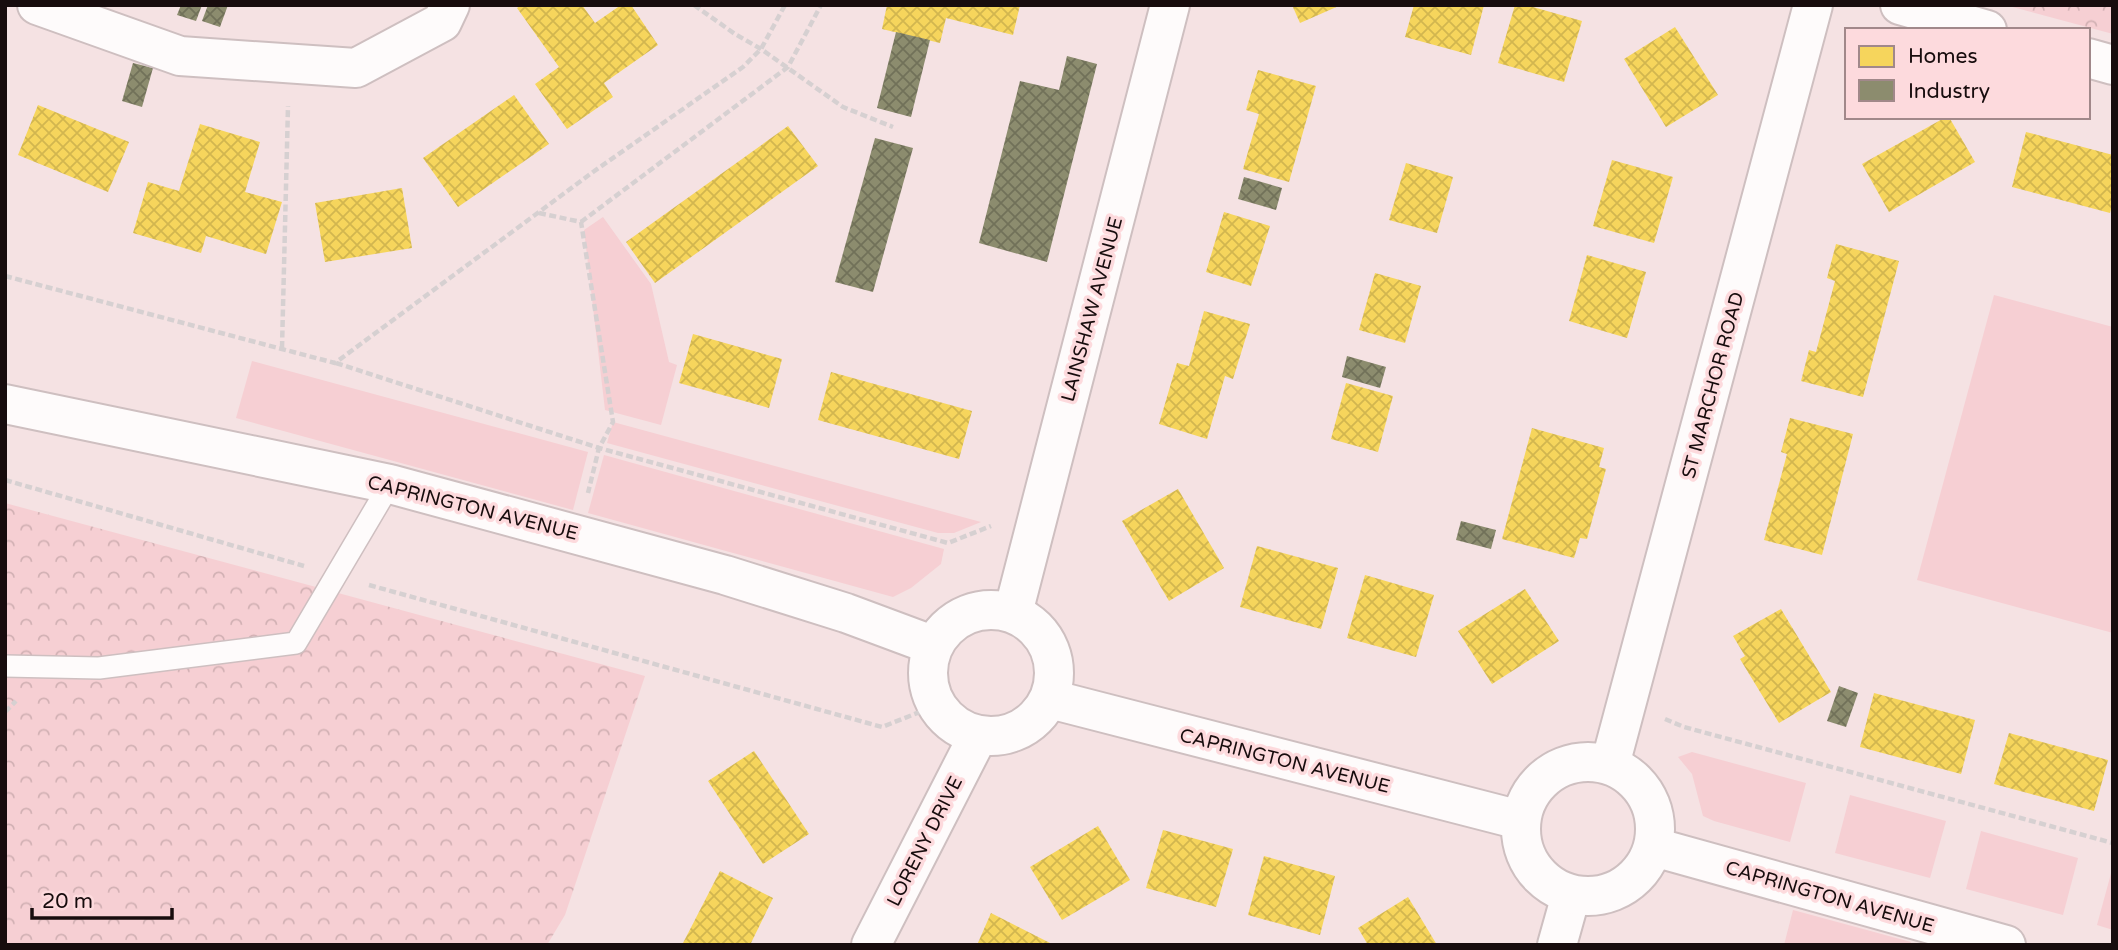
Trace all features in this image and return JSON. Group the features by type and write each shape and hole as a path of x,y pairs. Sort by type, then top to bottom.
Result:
{"street":[{"path":"37,5 180,56 356,68 442,22 450,5"},
{"name":"LAINSHAW AVENUE","path":"1013,613 1170,5"},
{"name":"ST MARCHOR ROAD","path":"1610,765 1813,5"},
{"path":"1900,5 1980,28"},
{"path":"2090,59 2113,65"},
{"name":"CAPRINGTON AVENUE","path":"5,404 390,484 578,534 821,605 932,645"},
{"path":"981,609 1013,613 1042,633 1051,650 1055,681 1049,699 1034,720 1019,731 1002,737 978,736 950,722 935,706 928,686 932,645 942,631 958,618 981,609"},
{"name":"CAPRINGTON AVENUE","path":"1049,699 1520,820"},
{"name":"LORENY DRIVE","path":"871,945 978,736"},
{"path":"1586,761 1610,765 1628,774 1648,796 1656,823 1654,847 1648,861 1626,885 1603,895 1571,895 1555,889 1536,874 1521,848 1520,820 1527,797 1541,779 1553,770 1586,761"},
{"name":"CAPRINGTON AVENUE","path":"1654,847 2006,945"},
{"path":"1557,945 1571,895"}],"lane":[{"path":"5,666 99,668 296,643 390,484"}],"path":[{"path":"694,5 788,67 842,107 893,127"},
{"path":"335,363 743,67 761,49 785,5"},
{"path":"539,213 581,222 788,67 821,5"},
{"path":"282,348 288,199 288,63"},
{"path":"578,534 599,448 613,422 581,222"},
{"path":"5,276 282,348 599,448 948,542 995,524"},
{"path":"5,480 882,727 935,706"},
{"path":"1627,702 1684,727 2113,843"}],"green space":[{"path":"2005,5 2113,5 2113,34"},
{"path":"603,217 651,284 669,362 677,365 661,425 605,410 584,230"},
{"path":"1994,295 2113,327 2113,633 1917,580"},
{"path":"252,361 588,452 573,510 236,418"},
{"path":"613,422 981,522 954,533 938,533 607,443"},
{"path":"604,455 944,549 941,564 911,588 893,597 588,513"},
{"path":"5,503 645,676 565,915 547,945 5,945"},
{"path":"1692,752 1806,783 1790,842 1703,816 1692,774 1678,757"},
{"path":"1850,795 1946,821 1930,878 1835,853"},
{"path":"1981,831 2078,858 2063,915 1966,889"},
{"path":"2113,866 2113,930 2097,925"},
{"path":"1793,910 1911,942 1910,945 1784,945"}],"building: Homes":[{"path":"521,5 582,5 595,23 621,5 631,5 658,45 604,83 613,97 567,129 535,84 559,67 517,8"},
{"path":"887,5 1020,5 1013,35 946,18 940,43 882,29"},
{"path":"1292,5 1341,5 1300,23"},
{"path":"1414,5 1484,5 1471,55 1405,37"},
{"path":"1515,5 1526,5 1582,21 1564,82 1498,63"},
{"path":"1675,27 1718,95 1666,127 1624,59"},
{"path":"1258,70 1316,86 1289,182 1243,169 1259,114 1246,110"},
{"path":"514,95 549,144 458,207 423,158"},
{"path":"38,105 129,142 108,192 18,155"},
{"path":"1942,119 1950,119 1975,162 1889,212 1862,164"},
{"path":"200,124 260,142 245,192 282,202 266,254 206,236 201,253 133,233 148,182 179,191"},
{"path":"788,126 818,166 655,283 626,242"},
{"path":"2026,132 2113,155 2113,201 2110,213 2012,187"},
{"path":"1612,160 1673,177 1654,243 1593,226"},
{"path":"1406,163 1453,177 1437,233 1389,220"},
{"path":"402,188 412,248 325,262 315,203"},
{"path":"1224,212 1270,226 1251,286 1206,272"},
{"path":"1836,244 1899,261 1863,397 1801,381 1809,350 1816,352 1835,281 1827,278"},
{"path":"1587,255 1646,272 1627,338 1569,321"},
{"path":"1375,273 1421,286 1405,343 1359,330"},
{"path":"1204,311 1250,324 1233,379 1225,376 1207,439 1159,424 1177,363 1189,366"},
{"path":"693,334 782,359 769,408 679,383"},
{"path":"831,372 972,411 959,459 818,420"},
{"path":"1346,383 1393,396 1378,452 1331,439"},
{"path":"1790,418 1853,434 1822,555 1764,540 1787,454 1781,452"},
{"path":"1532,428 1604,448 1599,467 1606,469 1587,539 1580,538 1574,558 1502,539"},
{"path":"1178,489 1224,568 1169,601 1122,521"},
{"path":"1257,546 1338,568 1321,629 1240,607"},
{"path":"1365,575 1434,595 1416,657 1347,638"},
{"path":"1525,589 1559,641 1492,684 1458,631"},
{"path":"1781,609 1831,692 1779,723 1740,659 1745,656 1733,636"},
{"path":"1874,693 1975,720 1961,774 1860,747"},
{"path":"2009,733 2108,760 2094,811 1994,784"},
{"path":"754,751 809,834 763,864 708,781"},
{"path":"1098,826 1130,880 1062,920 1030,867"},
{"path":"1163,830 1233,849 1216,907 1146,888"},
{"path":"1264,856 1335,876 1320,935 1248,915"},
{"path":"720,871 773,898 750,945 682,945"},
{"path":"1408,897 1437,945 1368,945 1358,928"},
{"path":"991,913 1054,945 977,945"}],"building: Industry":[{"path":"181,5 202,5 196,21 177,15"},
{"path":"208,5 228,5 220,27 202,21"},
{"path":"896,32 930,40 911,117 877,108"},
{"path":"1067,56 1097,64 1047,262 979,243 1020,81 1059,90"},
{"path":"133,63 153,68 142,107 122,101"},
{"path":"875,138 913,148 873,292 835,282"},
{"path":"1244,177 1282,188 1276,210 1238,199"},
{"path":"1347,356 1386,367 1380,388 1342,377"},
{"path":"1461,521 1496,530 1491,549 1456,540"},
{"path":"1839,686 1858,693 1846,727 1827,721"}]}
